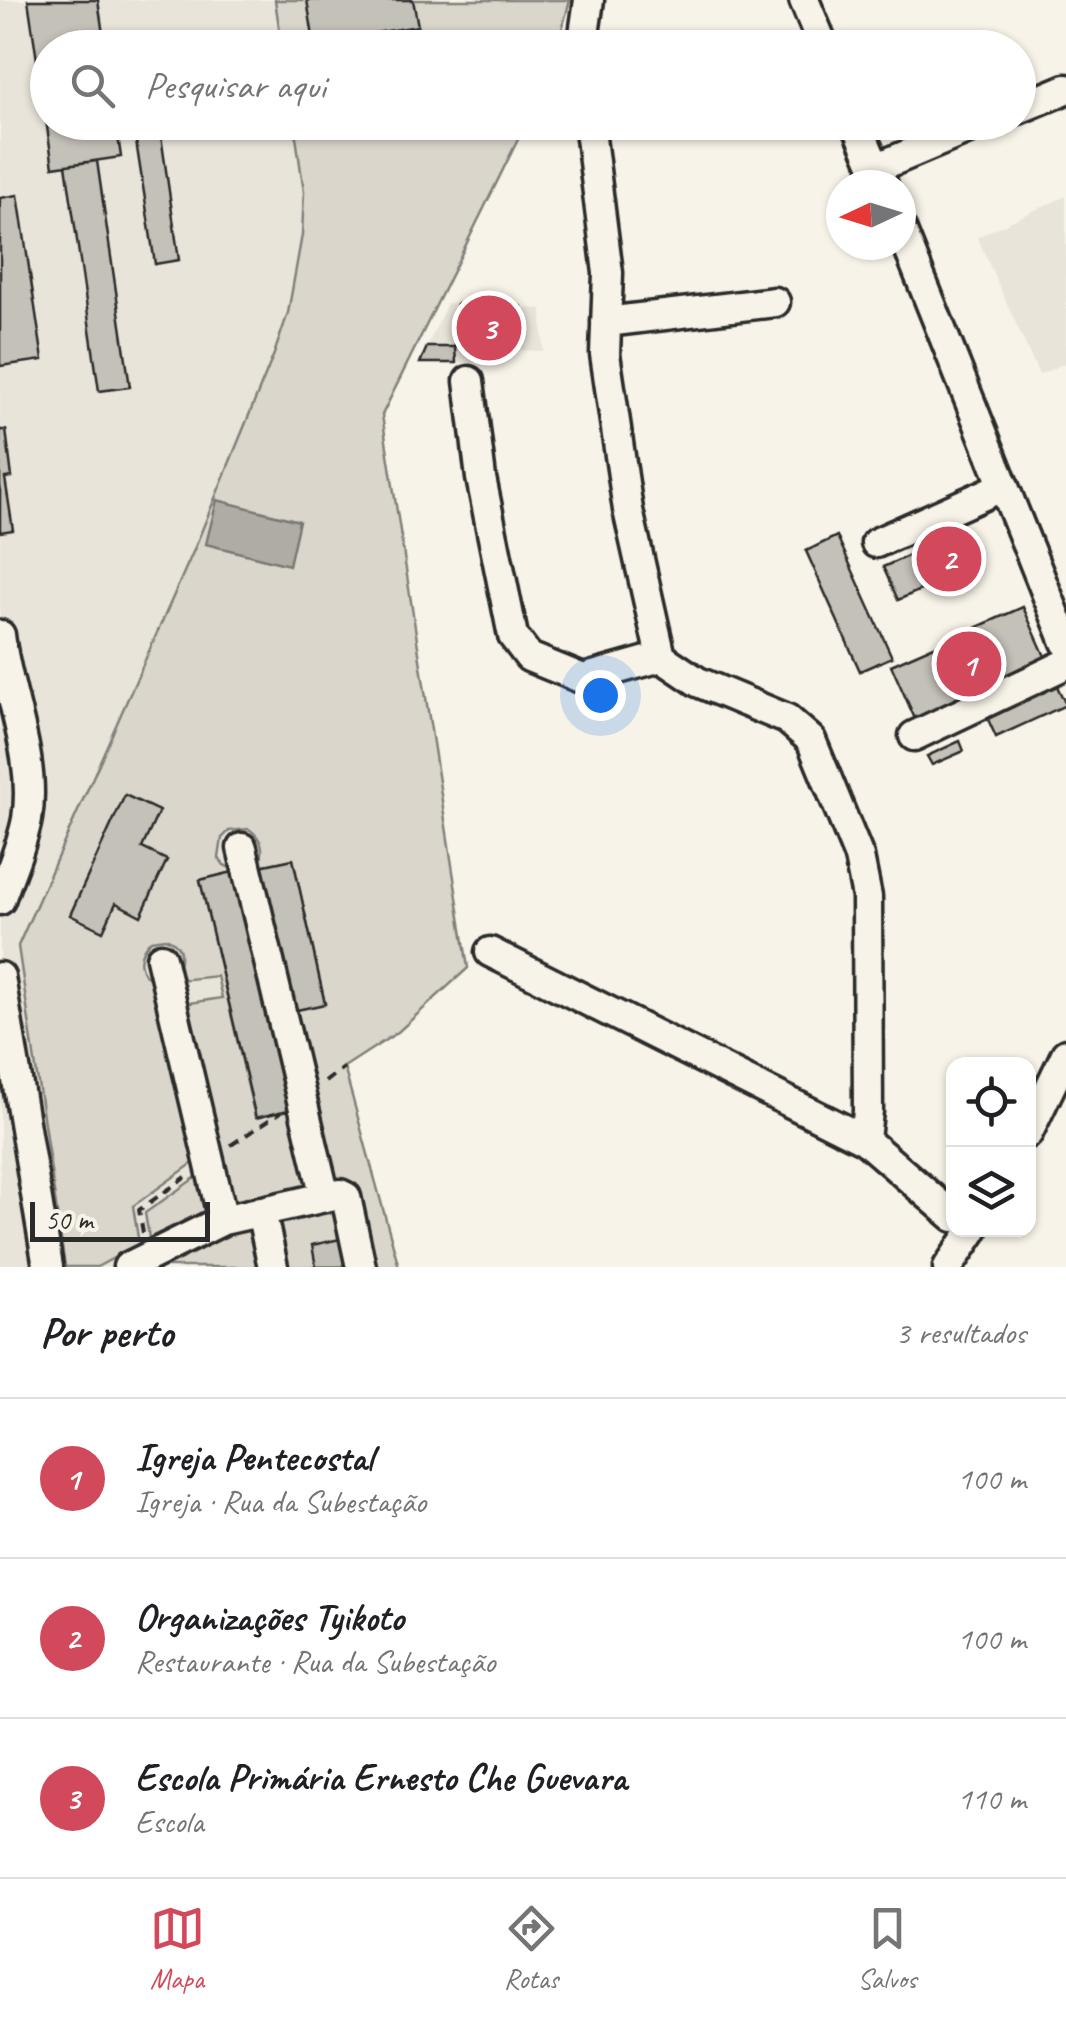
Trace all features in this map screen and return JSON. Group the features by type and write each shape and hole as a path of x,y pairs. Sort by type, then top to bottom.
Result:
{"street":[{"path":"585,30 589,0"},
{"path":"804,0 816,30"},
{"path":"1036,102 1066,89"},
{"path":"591,140 608,273 605,354 628,510 661,657 698,682 787,719 811,740 859,857 867,897 865,1140"},
{"path":"864,140 876,170"},
{"path":"893,170 951,140"},
{"path":"913,260 1066,642"},
{"path":"606,322 774,302"},
{"path":"469,380 481,478 513,636 530,657 583,679 661,657"},
{"path":"876,543 1004,486"},
{"path":"0,634 28,773 29,799 27,822 0,900"},
{"path":"914,736 1066,664"},
{"path":"242,848 325,1197"},
{"path":"490,952 865,1140 946,1210"},
{"path":"161,958 223,1220"},
{"path":"0,977 48,1267"},
{"path":"1036,1117 1066,1056"},
{"path":"132,1266 223,1220 340,1194 346,1197 361,1267"},
{"path":"261,1211 272,1267"},
{"path":"948,1267 962,1237"}],"shaded area":[{"path":"0,0 542,0 545,30 30,30 30,140 518,140 382,415 468,968 398,1032 344,1067 399,1267 0,1267"},
{"path":"275,0 570,0 562,30 279,30"},
{"path":"296,140 518,140 382,415 468,968 398,1032 344,1067 399,1267 370,1267 341,1183 334,1180 292,1011 325,1003 293,859 260,866 262,850 258,837 249,829 229,831 222,838 219,858 237,871 200,880 255,1117 292,1109 308,1186 239,1203 233,1199 186,1010 190,1003 222,998 217,976 179,980 180,950 165,938 151,940 140,963 156,983 196,1161 133,1206 139,1244 97,1267 65,1267 18,946 193,552 274,354 288,313 302,235 304,192"},
{"path":"1066,196 1066,363 1039,375 977,237"},
{"path":"447,303 542,309 543,351 489,349 489,363 420,363"},
{"path":"217,500 299,521 289,565 206,544"},
{"path":"199,1175 207,1210 149,1238 145,1213"},
{"path":"330,1209 337,1212 351,1267 285,1267 276,1221"},
{"path":"253,1225 262,1267 154,1267 222,1231"}],"building":[{"path":"28,0 98,0 102,30 32,30"},
{"path":"307,0 413,0 418,26 394,30 312,30"},
{"path":"49,140 119,140 121,157 53,167"},
{"path":"136,140 162,140 179,260 155,264"},
{"path":"97,161 130,387 99,391 66,165"},
{"path":"18,195 43,360 0,366 0,198"},
{"path":"457,304 521,307 519,331 456,328"},
{"path":"456,328 490,330 489,349 455,347"},
{"path":"427,347 455,347 456,363 420,363"},
{"path":"0,430 6,430 12,477 5,478 13,530 0,532"},
{"path":"960,532 977,569 938,587 921,550"},
{"path":"837,536 892,657 860,671 806,551"},
{"path":"921,550 936,583 898,600 883,567"},
{"path":"1023,607 1048,663 916,721 891,665"},
{"path":"1056,684 1066,705 996,737 986,715"},
{"path":"960,741 964,751 932,765 927,756"},
{"path":"125,795 159,811 142,848 167,860 141,916 116,903 103,931 70,915"},
{"path":"293,859 325,1004 292,1011 260,866"},
{"path":"237,871 292,1109 256,1118 200,880"},
{"path":"345,1238 351,1267 316,1267 312,1245"}],"place":[{"name":"Escola Primária Ernesto Che Guevara","path":"489,328"},
{"name":"Organizações Tyikoto","path":"949,559"},
{"name":"Igreja Pentecostal","path":"969,664"}]}
